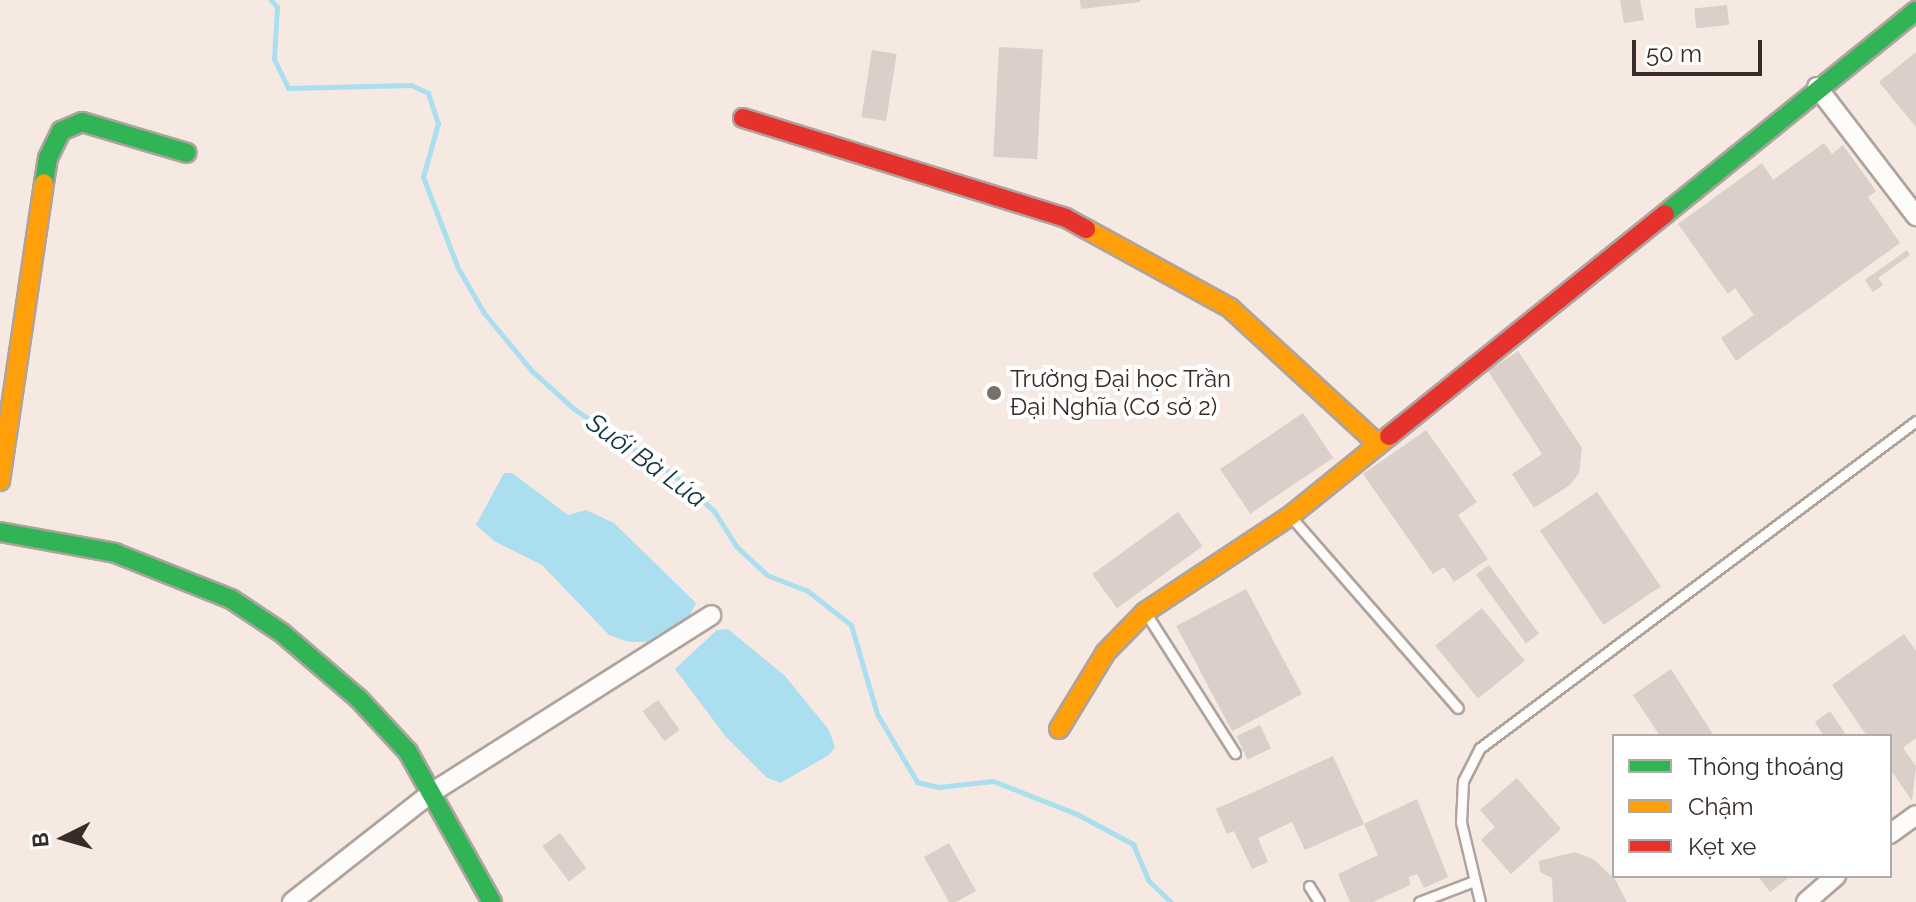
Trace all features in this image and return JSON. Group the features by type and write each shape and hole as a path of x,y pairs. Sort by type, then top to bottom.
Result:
{"street":[{"path":"1059,729 1106,652 1145,612 1290,516 1817,87 1916,11"},
{"path":"1817,87 1916,216"},
{"path":"743,118 1066,218 1230,308 1378,444"},
{"path":"0,481 48,158 61,131 82,122 187,153"},
{"path":"0,532 115,553 231,599 282,633 359,699 408,752 492,902"},
{"path":"292,902 431,793 711,615"},
{"path":"1892,833 1916,815"},
{"path":"1806,902 1834,878"}],"lane":[{"path":"1480,902 1461,822 1463,781 1480,748 1916,421"},
{"path":"1290,516 1458,708"},
{"path":"1145,612 1235,753"},
{"path":"1419,902 1474,881"},
{"path":"1309,886 1319,902"}],"water":[{"path":"504,473 512,473 568,515 586,510 614,523 696,603 688,619 652,642 629,642 609,635 542,565 494,541 476,525"},
{"path":"728,629 785,676 829,730 835,747 829,755 780,783 766,777 726,737 675,669 717,630"}],"building":[{"path":"1080,0 1140,0 1140,2 1081,9"},
{"path":"1620,0 1640,0 1644,20 1624,23"},
{"path":"1727,5 1729,25 1696,28 1694,8"},
{"path":"999,47 1043,49 1037,159 993,157"},
{"path":"872,50 897,54 886,121 861,117"},
{"path":"1916,52 1916,127 1879,82"},
{"path":"1824,143 1832,154 1843,145 1876,191 1868,197 1900,243 1736,361 1721,338 1754,315 1735,288 1728,294 1678,224 1762,163 1773,180"},
{"path":"1907,250 1910,255 1878,278 1883,285 1873,292 1865,280"},
{"path":"1518,351 1582,448 1579,473 1570,485 1534,508 1512,474 1542,454 1488,371"},
{"path":"1303,413 1333,458 1250,514 1220,469"},
{"path":"1426,430 1477,502 1458,515 1488,559 1454,582 1444,567 1433,574 1363,474"},
{"path":"1597,492 1661,587 1604,625 1540,531"},
{"path":"1178,512 1203,546 1117,608 1092,574"},
{"path":"1489,565 1539,634 1526,643 1476,574"},
{"path":"1246,589 1302,694 1232,731 1176,626"},
{"path":"1482,608 1525,661 1478,699 1435,646"},
{"path":"1904,634 1916,651 1916,738 1903,748 1916,766 1912,801 1892,772 1892,734 1866,734 1832,685"},
{"path":"1671,669 1713,734 1659,734 1633,695"},
{"path":"658,700 680,730 664,741 643,711"},
{"path":"1830,711 1846,734 1823,734 1815,722"},
{"path":"1260,725 1271,749 1247,760 1236,736"},
{"path":"1333,756 1364,824 1305,850 1292,822 1258,838 1268,862 1252,869 1234,831 1227,834 1216,809"},
{"path":"1517,778 1561,829 1511,874 1481,840 1495,827 1480,810"},
{"path":"1417,799 1448,877 1424,888 1417,874 1409,877 1410,885 1373,902 1350,902 1338,874 1378,855 1364,824"},
{"path":"560,833 586,868 569,881 542,846"},
{"path":"949,843 976,891 956,902 949,902 924,857"},
{"path":"1574,852 1593,859 1615,879 1627,902 1553,902 1552,878 1540,872 1539,861"},
{"path":"1760,878 1788,878 1770,892"}],"waterway":[{"name":"Suối Bà Lúa","path":"271,0 277,7 274,59 288,88 411,85 428,93 438,123 423,177 458,268 484,313 532,371 574,409 674,475 714,511 736,546 767,575 808,591 851,625 877,714 917,782 938,787 993,781 1077,814 1133,844 1148,880 1171,902"}],"traffic: fast":[{"path":"1665,214 1916,11"},
{"path":"44,183 48,158 61,131 82,122 187,153"},
{"path":"0,532 115,553 231,599 282,633 359,699 408,752 492,902"}],"traffic: slow":[{"path":"0,481 44,183"},
{"path":"1086,229 1230,308 1378,444"},
{"path":"1059,729 1106,652 1145,612 1290,516 1389,436"}],"traffic: jam":[{"path":"743,118 1066,218 1086,229"},
{"path":"1389,436 1665,214"}],"place":[{"name":"Trường Đại học Trần Đại Nghĩa (Cơ sở 2)","path":"994,393"}]}
